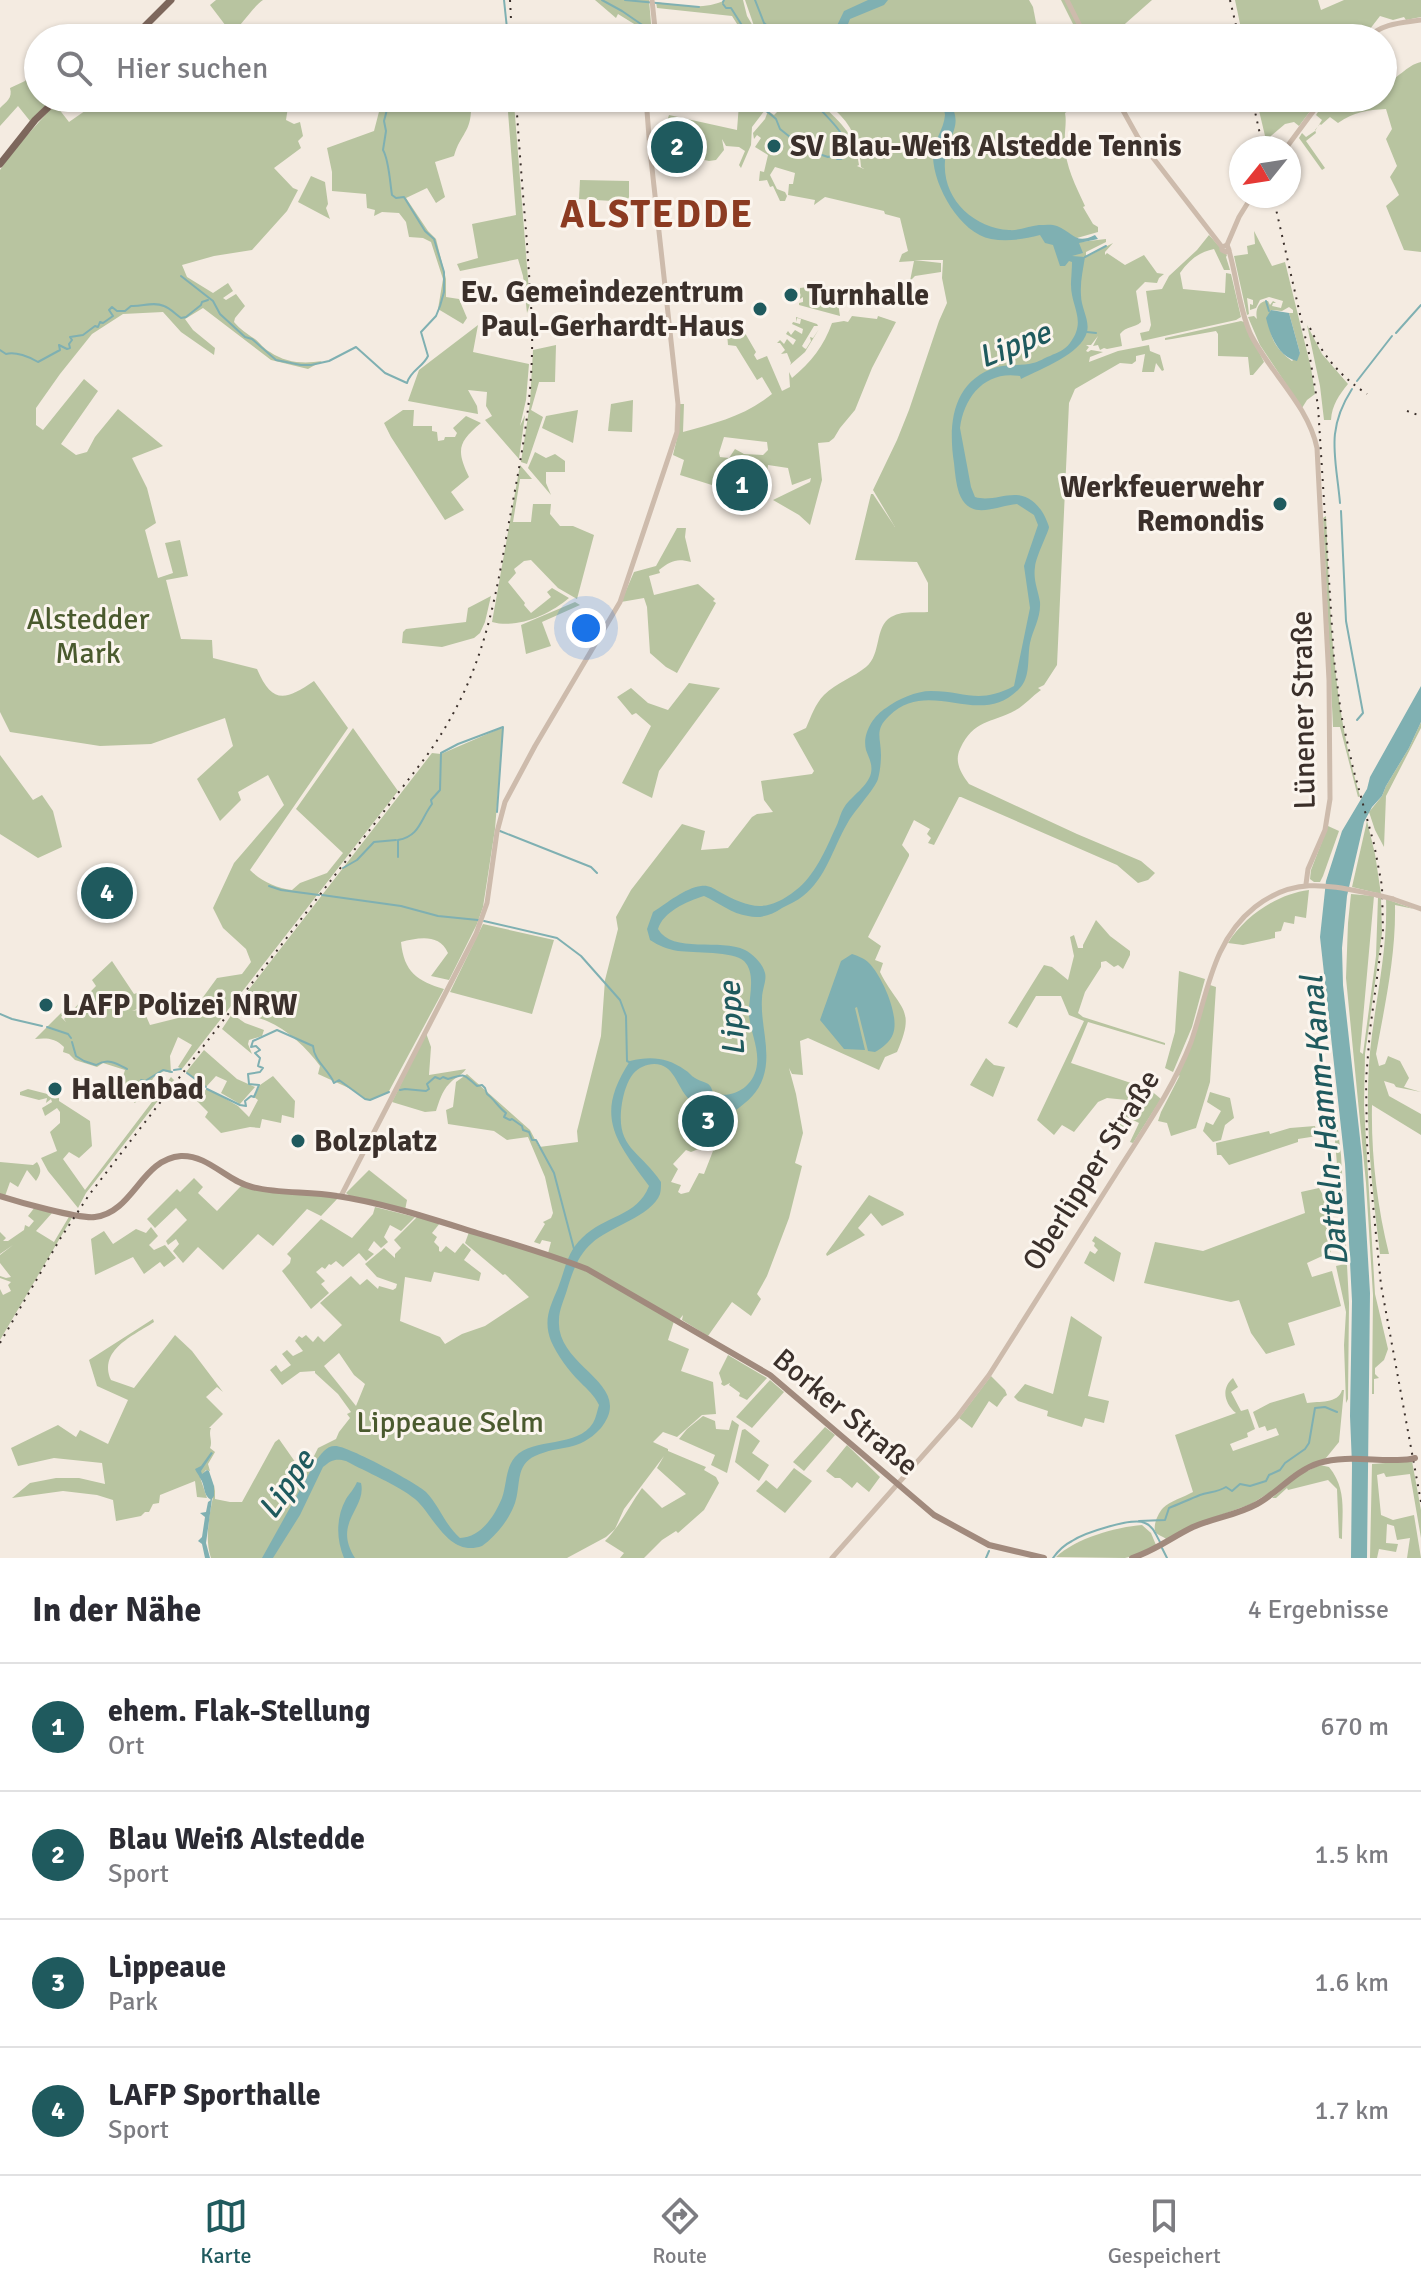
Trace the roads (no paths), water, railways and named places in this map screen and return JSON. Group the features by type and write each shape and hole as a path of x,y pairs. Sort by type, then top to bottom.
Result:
{"main road":[{"path":"147,24 171,0"},
{"path":"0,164 43,112"},
{"name":"Borker Straße","path":"0,1196 95,1217 123,1202 157,1164 183,1156 203,1160 233,1180 255,1188 345,1197 436,1220 560,1259 579,1266 770,1375 934,1515 978,1540 1044,1558"},
{"path":"1132,1558 1194,1527 1251,1507 1312,1466 1329,1461 1416,1458"}],"street":[{"path":"652,0 655,24"},
{"path":"1067,0 1079,24"},
{"path":"1397,24 1421,20"},
{"path":"345,1197 476,934 487,903 497,832 505,802 620,602 677,432 678,401 647,112"},
{"path":"1123,112 1134,134 1226,248 1244,208"},
{"path":"1295,136 1313,112"},
{"path":"1215,238 1225,240 1230,237"},
{"name":"Lünener Straße","path":"1226,248 1251,334 1301,410 1317,448 1329,680 1330,799 1325,830 1308,869 1306,884"},
{"path":"1306,884 1377,895 1421,909"},
{"name":"Oberlipper Straße","path":"832,1558 957,1417 989,1375 1166,1095 1190,1044 1214,964 1227,937 1247,914 1265,900 1284,890 1306,884"}],"water":[{"path":"868,0 888,0 884,5 850,19 848,24 838,24 844,11"},
{"path":"944,112 954,112 956,123 947,151 945,175 949,188 963,209 984,224 996,228 1013,230 1053,225 1075,237 1083,239 1095,235 1098,239 1079,243 1083,253 1072,256 1085,257 1081,300 1088,327 1083,340 1069,354 1021,379 1020,376 1008,375 987,381 972,396 962,416 960,428 975,497 1025,497 1041,510 1049,527 1035,567 1040,608 1023,684 1004,700 988,705 921,701 905,705 889,716 879,734 881,761 876,783 850,819 818,881 801,898 774,913 757,917 736,913 704,896 676,908 661,923 658,929 674,941 735,947 748,952 760,963 765,976 762,1008 765,1068 755,1092 736,1110 693,1102 684,1094 671,1072 661,1065 642,1067 627,1084 621,1118 625,1140 661,1182 660,1194 648,1209 599,1237 587,1248 573,1271 559,1316 560,1334 566,1346 608,1396 609,1412 601,1428 577,1445 544,1452 529,1460 521,1470 515,1503 509,1515 482,1546 460,1546 442,1533 422,1506 408,1494 346,1461 336,1460 323,1467 300,1515 273,1558 262,1558 316,1461 329,1447 342,1447 420,1487 431,1497 460,1538 474,1534 491,1519 502,1498 515,1457 533,1447 577,1436 593,1423 599,1405 557,1352 551,1341 548,1320 567,1262 577,1243 591,1230 637,1204 649,1186 627,1155 613,1127 613,1097 619,1080 630,1061 658,1059 672,1062 708,1084 713,1093 728,1095 747,1085 757,1064 749,1015 751,980 748,966 739,958 678,951 653,942 647,929 653,912 682,893 701,886 757,906 785,898 814,870 843,809 869,778 871,766 866,738 881,711 919,692 981,696 1014,686 1030,608 1024,566 1038,525 1034,515 1017,504 976,510 964,502 955,475 953,419 962,393 970,382 982,374 997,367 1037,362 1061,351 1070,343 1078,321 1071,285 1072,262 1060,266 1053,245 1045,243 1040,235 1016,240 991,239 969,228 959,218 944,195 935,169 933,152"},
{"path":"1271,310 1289,313 1300,353 1297,361 1285,355 1273,338 1266,318"},
{"path":"1421,686 1421,722 1382,796 1364,822 1347,896 1342,948 1343,985 1362,1156 1370,1293 1367,1558 1351,1558 1352,1301 1345,1164 1320,937 1326,881 1342,831"},
{"path":"852,954 874,969 892,1007 893,1034 875,1052 868,1051 857,1007 865,1050 844,1049 820,1020 841,961"},
{"path":"211,1452 201,1471 202,1474 209,1471 214,1486 206,1543 210,1558 205,1558 202,1544 198,1541 202,1537 205,1517 200,1513 206,1512 211,1500 195,1469"},
{"path":"357,1482 361,1483 362,1492 347,1535 355,1558 344,1558 338,1536 339,1521 346,1499"}],"waterway":[{"path":"504,0 507,24"},
{"path":"602,0 641,24"},
{"path":"625,0 699,7"},
{"path":"755,0 765,24"},
{"path":"723,4 731,8 741,24"},
{"path":"181,276 213,301 220,314 245,337 252,339 276,360 311,365 329,361 356,347 385,373 407,383 428,356 421,332 436,316 440,306 444,272 434,239 425,231 404,197 392,195 383,150 386,112"},
{"path":"767,112 776,119 780,129 795,141 796,148 801,148 805,153 810,151 841,159 845,155 839,131 822,112"},
{"path":"1085,257 1106,246"},
{"path":"0,350 6,354 27,356 38,362 60,350 59,345 70,348 70,337 83,335 98,327 100,322 113,316 109,310 112,307 125,311 131,306 160,305 181,318 208,300"},
{"path":"1266,301 1269,311"},
{"path":"1396,333 1421,305"},
{"path":"1087,332 1096,333"},
{"path":"1357,381 1392,336"},
{"path":"1340,503 1335,431 1352,389"},
{"path":"1341,511 1346,621 1363,713 1357,720"},
{"path":"398,857 398,840 415,831 432,804 431,800 440,790 441,753 503,727 497,812"},
{"path":"500,831 591,867 597,873"},
{"path":"343,868 357,860 374,842 396,840"},
{"path":"269,886 319,895"},
{"path":"322,895 478,920"},
{"path":"484,921 557,938 581,956 620,1000 626,1016 627,1061 631,1063"},
{"path":"0,1014 42,1026"},
{"path":"47,1027 71,1038"},
{"path":"207,1089 246,1106 245,1101 254,1097 259,1085 249,1084 248,1074 260,1072 263,1068 258,1066 260,1058 255,1053 260,1050 256,1046 251,1047 253,1041 277,1030 313,1046 334,1083 339,1080 370,1100 389,1092"},
{"path":"72,1042 76,1056 84,1061 96,1065 112,1062 127,1069"},
{"path":"174,1070 181,1069"},
{"path":"141,1080 145,1081 163,1070 172,1072"},
{"path":"187,1073 206,1087"},
{"path":"400,1090 426,1091 429,1089 427,1084 435,1077 448,1079 464,1076 477,1086 482,1085 506,1113 504,1117 522,1126 532,1140 536,1140 554,1173 574,1249"},
{"path":"1139,1521 1165,1520 1169,1508 1200,1495 1226,1487 1232,1491 1240,1484 1250,1486 1266,1481 1269,1475 1305,1449 1309,1443 1315,1408 1325,1407 1337,1412"},
{"path":"1053,1558 1064,1546 1078,1538 1130,1522 1148,1524 1160,1542"},
{"path":"1162,1548 1167,1558"},
{"path":"986,1558 989,1551"}],"railway":[{"path":"510,0 511,24"},
{"path":"1230,0 1236,24"},
{"path":"0,1343 89,1195 425,758 443,731 470,678 488,623 501,565 523,443 531,375 531,311 517,112"},
{"path":"1255,112 1260,136"},
{"path":"1276,208 1318,406 1334,659 1341,714 1382,886 1383,933 1366,1080 1367,1144 1381,1285 1421,1502"},
{"path":"1310,328 1334,365 1367,394"},
{"path":"1407,411 1421,416"}],"place":[{"name":"SV Blau-Weiß Alstedde Tennis","path":"774,146"},
{"name":"Blau Weiß Alstedde","path":"677,147"},
{"name":"Turnhalle","path":"791,295"},
{"name":"Ev. Gemeindezentrum Paul-Gerhardt-Haus","path":"760,309"},
{"name":"ehem. Flak-Stellung","path":"742,485"},
{"name":"Werkfeuerwehr Remondis","path":"1280,504"},
{"name":"LAFP Sporthalle","path":"107,893"},
{"name":"LAFP Polizei NRW","path":"46,1005"},
{"name":"Hallenbad","path":"55,1089"},
{"name":"Lippeaue","path":"708,1121"},
{"name":"Bolzplatz","path":"298,1141"}],"district":[{"name":"ALSTEDDE","path":"657,214"}],"water label":[{"name":"Lippe","path":"1014,344"},
{"name":"Lippe","path":"731,1019"},
{"name":"Datteln-Hamm-Kanal","path":"1324,1121"},
{"name":"Lippe","path":"286,1484"}],"park label":[{"name":"Alstedder Mark","path":"88,636"},
{"name":"Lippeaue Selm","path":"450,1422"}]}
